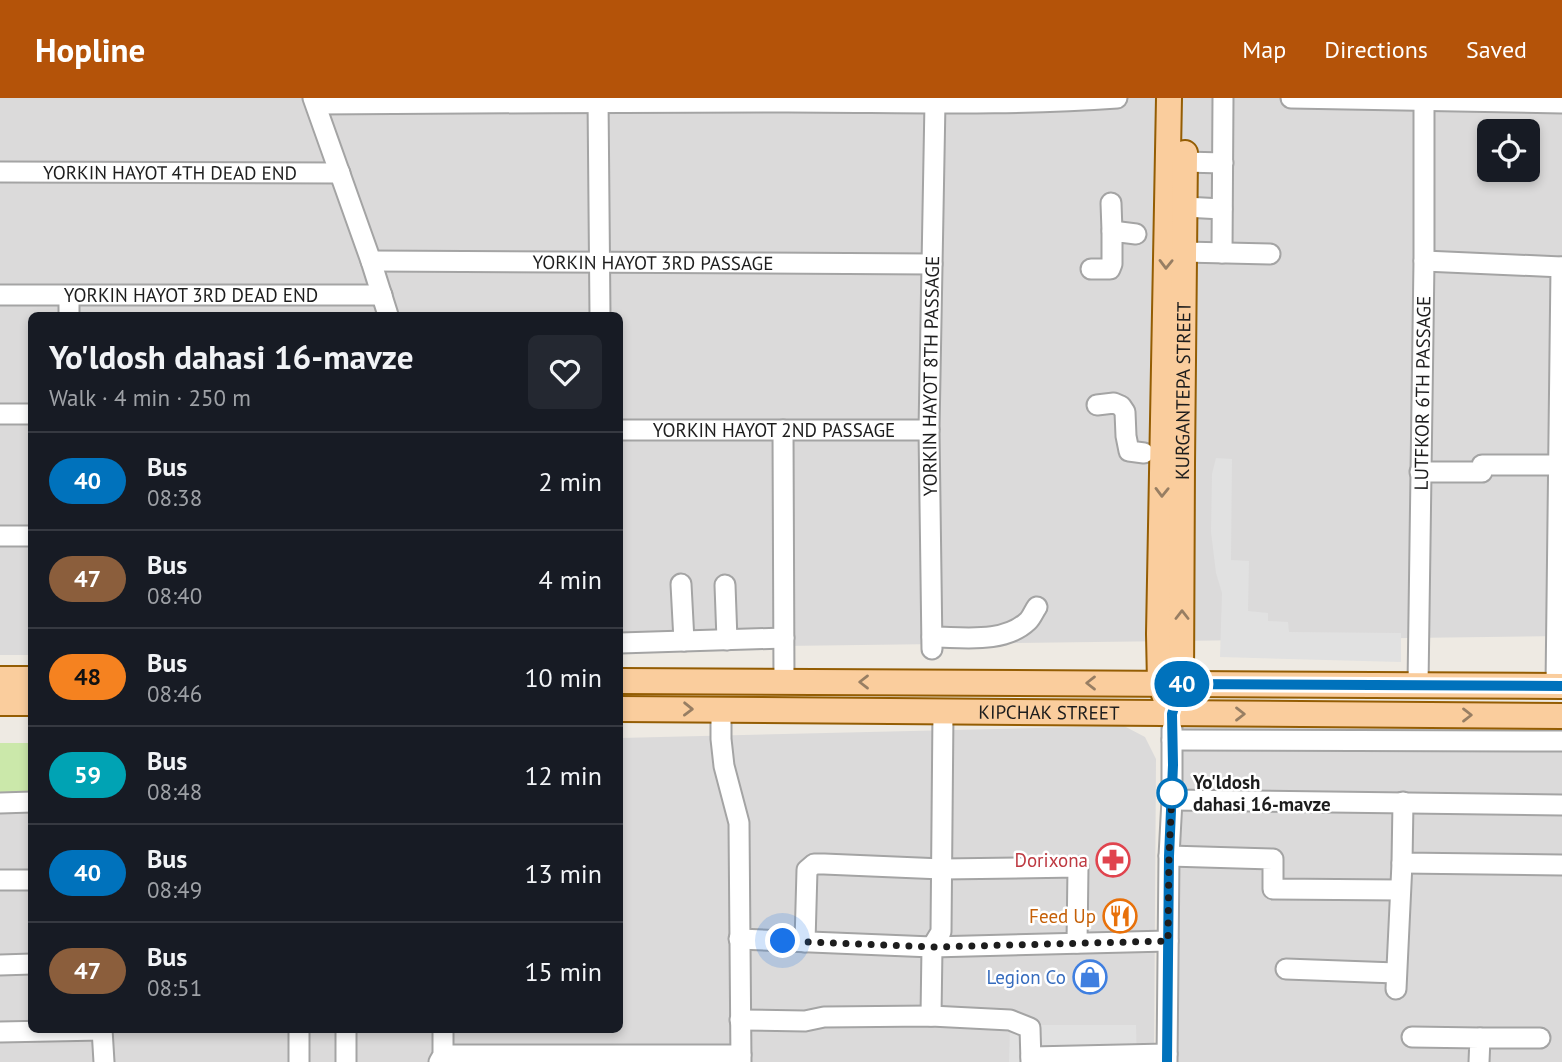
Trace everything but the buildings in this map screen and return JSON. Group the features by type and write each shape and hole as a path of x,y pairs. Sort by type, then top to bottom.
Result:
{"main road":[{"name":"KURGANTEPA STREET","path":"1170,98 1159,608 1170,683"},
{"name":"KURGANTEPA STREET","path":"1170,683 1184,252 1186,98"},
{"name":"KIPCHAK STREET","path":"623,681 1559,686"},
{"path":"1170,683 1172,714"},
{"name":"KIPCHAK STREET","path":"623,709 1562,716"}],"street":[{"path":"387,312 314,101 935,102 1117,98"},
{"path":"1222,253 1223,98"},
{"path":"1291,98 1562,103"},
{"path":"598,100 600,312"},
{"name":"LUTFKOR 6TH PASSAGE","path":"1419,685 1424,100"},
{"name":"YORKIN HAYOT 8TH PASSAGE","path":"935,102 929,430 932,643 999,635 1016,630 1030,620 1037,607"},
{"path":"1185,162 1223,163"},
{"name":"YORKIN HAYOT 4TH DEAD END","path":"0,172 340,173"},
{"path":"1091,269 1110,269 1112,264 1111,203"},
{"path":"1185,207 1222,209"},
{"path":"1112,231 1136,234"},
{"path":"1184,252 1270,254"},
{"name":"YORKIN HAYOT 3RD PASSAGE","path":"371,261 932,264"},
{"path":"1424,261 1561,267 1559,686"},
{"name":"YORKIN HAYOT 3RD DEAD END","path":"0,295 69,305 382,295"},
{"path":"1097,405 1114,403 1121,406 1125,412 1129,451 1144,453"},
{"path":"0,414 28,414"},
{"name":"YORKIN HAYOT 2ND PASSAGE","path":"623,430 929,430"},
{"path":"783,430 784,682"},
{"path":"1420,472 1482,472 1482,465 1560,465"},
{"path":"0,536 28,536"},
{"path":"681,584 684,641"},
{"path":"725,585 727,640"},
{"path":"623,643 784,638"},
{"path":"443,1033 441,1059 741,1058 740,823 724,766 721,710"},
{"path":"931,1016 932,947 941,933 943,712"},
{"path":"740,1020 805,1021 824,1017 931,1016 1010,1020 1030,1028 1031,1060 1167,1058 1172,714"},
{"path":"1172,740 1562,741"},
{"path":"1172,800 1562,805"},
{"path":"0,803 28,802"},
{"path":"1286,969 1396,981 1403,802"},
{"path":"1169,856 1273,859 1273,889 1400,890"},
{"path":"805,942 807,870 814,864 942,869 1078,859 1077,943"},
{"path":"1402,863 1562,865"},
{"path":"0,880 28,880"},
{"path":"739,939 932,947 1168,941"},
{"path":"0,965 28,964"},
{"path":"0,1032 28,1031"},
{"path":"102,1033 104,1062"},
{"path":"299,1033 299,1062"},
{"path":"346,1033 346,1062"},
{"path":"1412,1037 1540,1038"},
{"path":"1479,1062 1480,1038"}],"shaded area":[{"path":"0,98 1562,98 1562,636 623,648 623,312 28,312 28,655 0,655"},
{"path":"1216,458 1232,459 1231,560 1249,561 1248,611 1268,613 1268,621 1288,622 1289,632 1401,633 1401,662 1220,657 1222,593 1216,573 1211,532 1212,474"},
{"path":"1172,714 1562,716 1562,1062 1167,1062"},
{"path":"1124,726 1145,737 1156,759 1154,1062 0,1062 0,756 28,754 28,1033 623,1033 623,738"},
{"path":"1010,1025 1136,1025 1137,1062 1009,1062"}],"green space":[{"path":"0,743 28,743 28,795 0,795"}],"bus line":[{"name":"40","path":"1167,1062 1172,714 1181,684 1562,686"}],"place":[{"name":"Yo'ldosh dahasi 16-mavze","path":"1172,793"},
{"name":"Dorixona","path":"1113,860"},
{"name":"Feed Up","path":"1120,916"},
{"name":"Legion Co","path":"1090,977"}],"route":[{"path":"783,941 932,947 1168,941 1172,793"}]}
